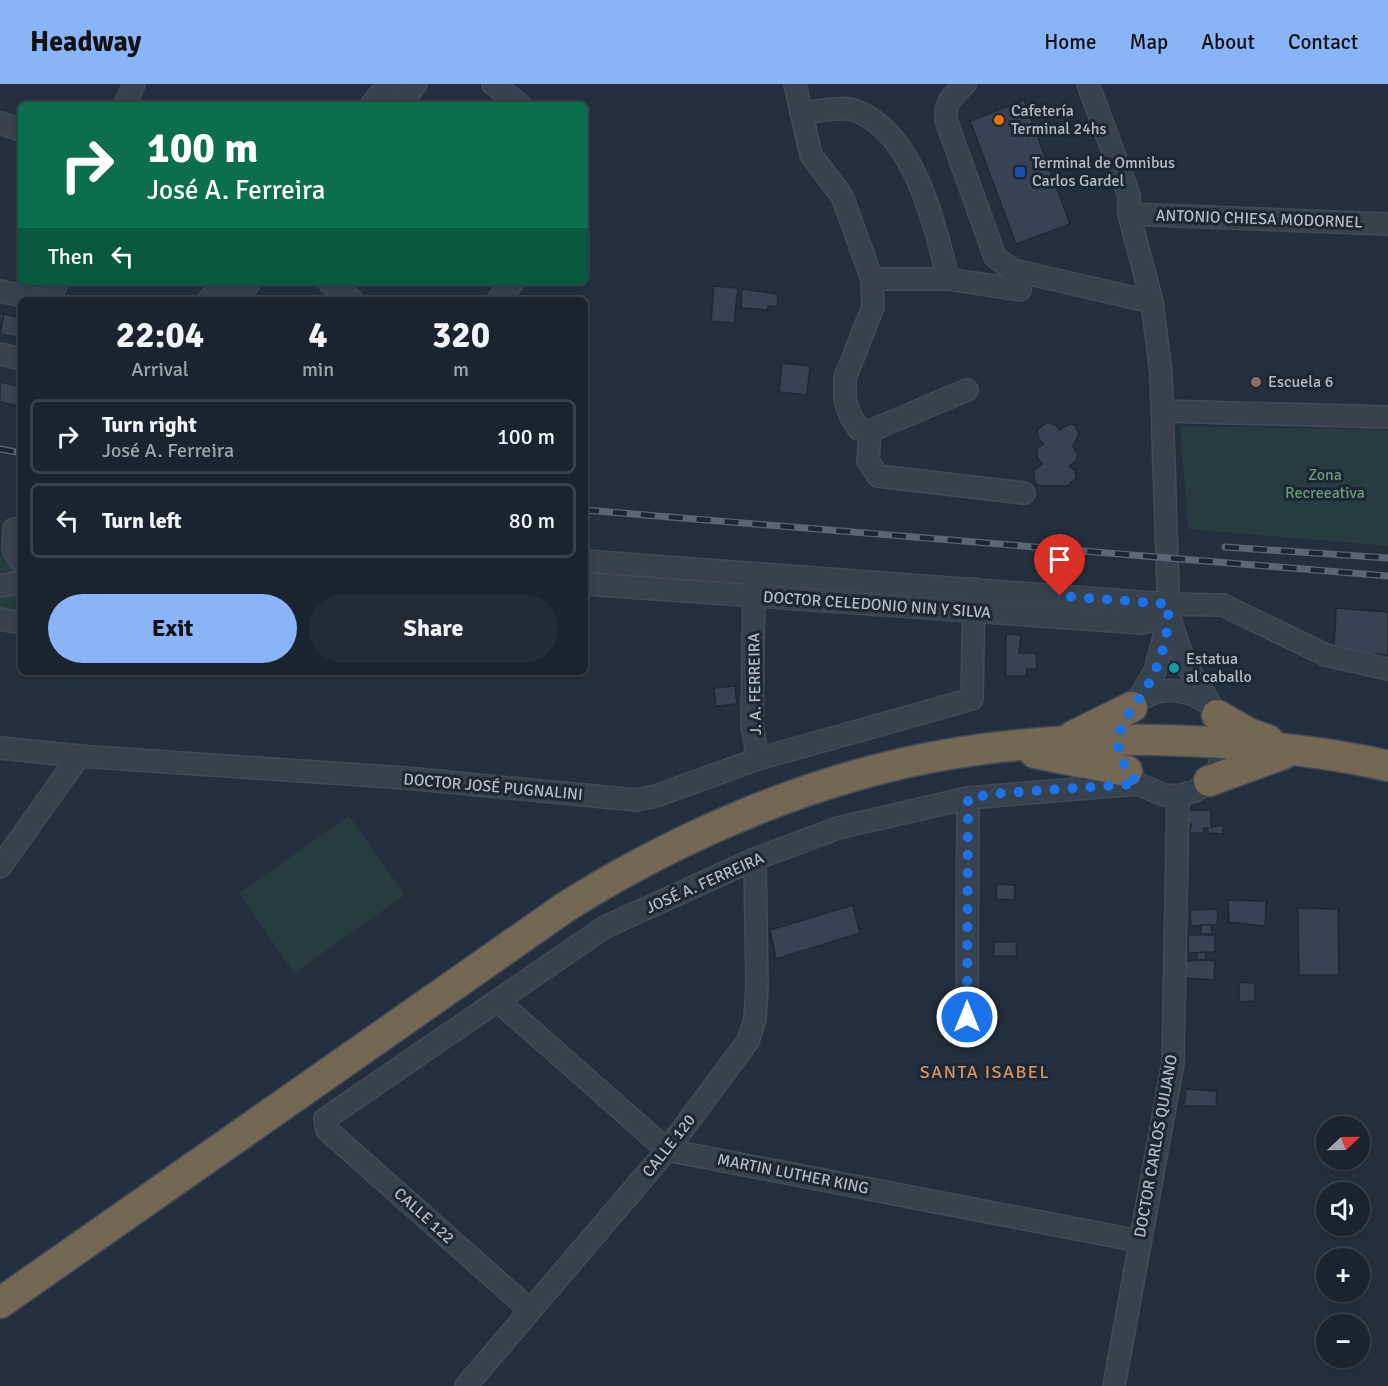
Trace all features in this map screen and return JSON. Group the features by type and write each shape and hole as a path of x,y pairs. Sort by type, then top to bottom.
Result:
{"highway":[{"path":"1062,741 1135,704"},
{"path":"1212,709 1248,733 1297,750"},
{"path":"0,1303 506,946 611,878 666,850 775,803 902,764 956,753 1062,741 1185,740 1297,750 1388,766"},
{"path":"1005,747 1133,778"},
{"path":"1209,781 1256,762 1297,750"}],"street":[{"path":"126,102 134,84"},
{"path":"373,102 388,84"},
{"path":"401,102 416,84"},
{"path":"494,84 516,102"},
{"path":"795,84 810,155 842,196 872,279 873,307 845,378 845,400 851,417 859,429 870,431 967,390"},
{"path":"965,84 949,100 944,109 995,257 1013,270 1152,302"},
{"path":"1073,84 1116,200 1129,214"},
{"path":"1088,84 1129,195 1129,214 1152,302 1162,411 1168,611 1155,671 1125,717 1118,739 1120,756 1133,778 1157,794 1178,796 1195,791 1209,781 1220,764 1225,744 1223,729 1185,663 1168,611"},
{"path":"801,113 854,110 872,118 890,134 908,161 927,204 948,279"},
{"path":"0,123 18,129"},
{"name":"ANTONIO CHIESA MODORNEL","path":"1129,214 1388,224"},
{"path":"872,279 948,279 1020,290"},
{"path":"212,297 222,285"},
{"path":"238,297 248,285"},
{"path":"333,285 348,297"},
{"path":"500,297 510,285"},
{"path":"0,291 27,297"},
{"path":"0,354 18,358"},
{"path":"1162,411 1388,417"},
{"path":"870,431 868,461 878,476 1024,493"},
{"path":"0,546 17,525"},
{"path":"17,525 13,549 18,556"},
{"name":"DOCTOR CELEDONIO NIN Y SILVA","path":"588,561 974,589 1168,611"},
{"name":"J. A. FERREIRA","path":"754,573 752,726 758,759"},
{"path":"0,586 18,583"},
{"name":"DOCTOR CELEDONIO NIN Y SILVA","path":"588,584 1142,623 1168,611"},
{"path":"973,612 974,589"},
{"path":"1168,611 1223,605 1326,655 1388,669"},
{"name":"DOCTOR JOSÉ PUGNALINI","path":"0,748 79,756 406,778 636,800 758,759 972,699 973,612"},
{"path":"0,619 18,622"},
{"path":"1135,704 1148,695 1173,689 1191,693 1212,709"},
{"path":"0,867 79,756"},
{"name":"JOSÉ A. FERREIRA","path":"325,1119 605,927 755,859 838,828 968,798 1133,778"},
{"name":"DOCTOR CARLOS QUIJANO","path":"1114,1386 1173,1063 1178,796"},
{"path":"967,1017 968,798"},
{"name":"CALLE 120","path":"466,1386 668,1150 748,1041 755,1019 755,859"},
{"path":"498,1001 668,1150"},
{"name":"CALLE 122","path":"325,1119 327,1130 530,1310"},
{"name":"MARTIN LUTHER KING","path":"668,1150 1139,1241"}],"green space":[{"name":"Zona Recreeativa","path":"1180,426 1388,430 1388,546 1188,529"},
{"path":"6,550 18,566 18,576 0,579 0,557"},
{"path":"18,591 18,617 0,613 0,594"},
{"path":"349,816 405,895 294,973 239,893"}],"building":[{"name":"Terminal de Omnibus Carlos Gardel","path":"1024,100 1070,224 1016,244 970,121"},
{"path":"714,286 738,288 734,323 711,321"},
{"path":"742,289 778,294 777,307 768,306 768,310 741,308"},
{"path":"0,313 4,314 0,332"},
{"path":"4,314 18,317 18,337 0,334"},
{"path":"782,363 810,366 807,395 779,392"},
{"path":"0,382 18,386 18,406 0,402"},
{"path":"1047,422 1056,425 1059,430 1070,424 1075,425 1079,434 1073,446 1078,455 1076,461 1069,466 1075,471 1076,478 1067,486 1036,484 1034,470 1042,464 1037,457 1037,448 1044,444 1039,440 1037,430"},
{"path":"1336,608 1388,612 1388,655 1334,651"},
{"path":"1006,634 1021,635 1019,653 1036,653 1037,669 1027,669 1026,676 1006,676"},
{"path":"735,686 737,704 716,706 714,688"},
{"path":"1183,810 1211,810 1211,827 1223,825 1223,834 1208,833 1208,828 1204,828 1203,833 1190,833 1191,824 1183,822"},
{"path":"997,884 1015,885 1014,900 996,899"},
{"path":"1228,900 1266,901 1265,926 1229,922"},
{"path":"853,905 860,933 776,959 770,930"},
{"path":"1298,908 1338,909 1339,975 1299,975"},
{"path":"1218,909 1217,925 1191,926 1190,910"},
{"path":"1201,925 1211,925 1212,934 1201,934"},
{"path":"1188,935 1215,935 1215,952 1188,953"},
{"path":"994,942 1016,942 1017,956 994,956"},
{"path":"1206,952 1206,960 1197,960 1197,953"},
{"path":"1184,961 1215,961 1214,980 1184,978"},
{"path":"1239,982 1255,983 1255,1001 1239,1002"},
{"path":"1186,1089 1217,1091 1216,1106 1184,1106"}],"railway":[{"path":"0,449 18,452"},
{"path":"588,510 1388,576"},
{"path":"1225,547 1388,558"}],"place":[{"name":"Cafetería Terminal 24hs","path":"999,120"},
{"name":"Terminal de Omnibus Carlos Gardel","path":"1020,172"},
{"name":"Escuela 6","path":"1256,382"},
{"name":"Estatua al caballo","path":"1174,668"}],"district":[{"name":"SANTA ISABEL","path":"985,1072"}],"route":[{"path":"967,1017 968,798 1002,793 1138,784 1127,771 1120,756 1118,739 1125,717 1137,702 1155,671 1169,617 1168,604 1060,596"}]}
